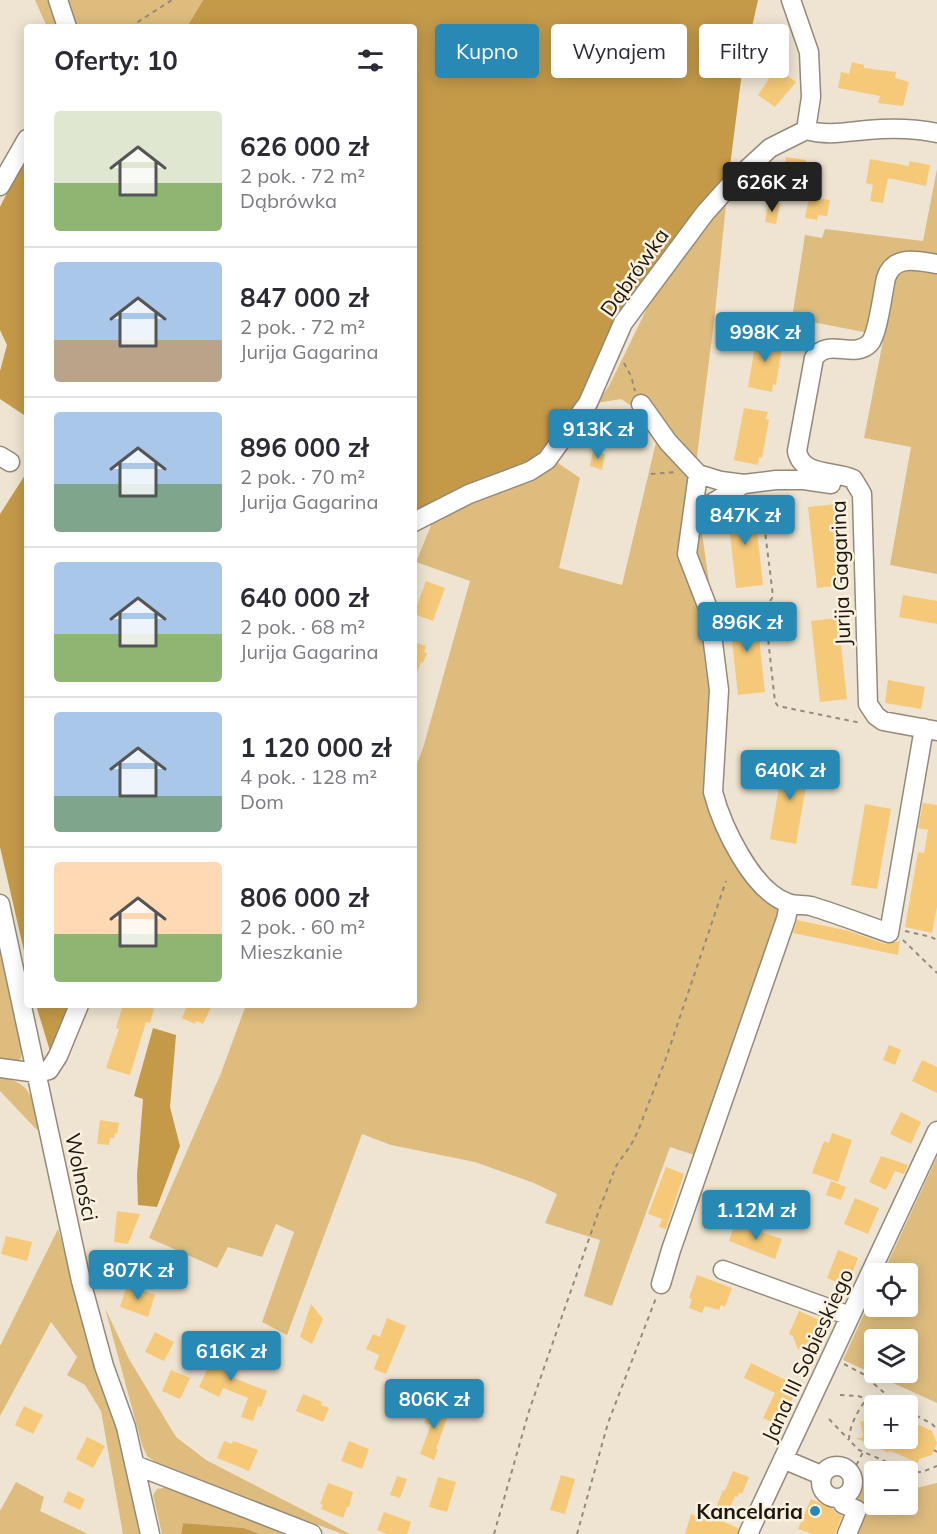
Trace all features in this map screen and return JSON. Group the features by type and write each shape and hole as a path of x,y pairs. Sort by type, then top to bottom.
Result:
{"street":[{"path":"58,0 66,24"},
{"path":"791,0 809,52 811,97 806,130 822,135 870,130 918,129 937,133"},
{"name":"Dąbrówka","path":"417,520 469,494 531,471 547,460 588,404 623,323 705,213 731,184 770,148 806,130"},
{"path":"0,186 24,144"},
{"name":"Jurija Gagarina","path":"890,930 931,730 883,721 876,716 868,704 861,494 853,479 804,466 797,451 814,357 818,351 829,347 861,349 870,342 875,332 888,270 896,263 906,260 937,264"},
{"path":"641,404 668,442 698,474 721,481 744,484 776,480 804,480 859,489"},
{"path":"698,474 687,554 709,611 719,690 713,792 717,805 746,865 759,882 775,896 789,903 808,905 890,930"},
{"path":"694,512 729,495 744,484"},
{"path":"661,1284 786,919 789,903"},
{"name":"Wolności","path":"0,904 81,1281 104,1366 126,1427 150,1534"},
{"path":"0,1068 37,1073 49,1070 58,1056 78,1008"},
{"name":"Jana III Sobieskiego","path":"748,1534 937,1131"},
{"path":"723,1270 850,1316"},
{"path":"783,1459 821,1475"},
{"path":"135,1465 312,1534"},
{"path":"840,1466 850,1471 852,1487 846,1496 831,1497 823,1491 821,1475 829,1467 840,1466"},
{"path":"841,1498 843,1504 857,1510 847,1534"}],"path":[{"path":"135,24 172,0"},
{"path":"609,352 616,352 624,362 632,376 634,389 641,404"},
{"path":"761,499 773,596 765,611 775,702 778,706 861,724"},
{"path":"494,1534 529,1411 598,1214 620,1159 634,1138 665,1061 726,881"},
{"path":"890,930 937,940"},
{"path":"890,930 937,973"},
{"path":"577,1534 608,1423 661,1284"},
{"path":"842,1362 863,1374 887,1395"},
{"path":"840,1395 864,1398"},
{"path":"849,1440 849,1434 864,1402"},
{"path":"918,1416 937,1429"},
{"path":"829,1419 854,1446 863,1452 916,1474 937,1466"},
{"path":"850,1471 855,1468 863,1452"}],"shaded area":[{"path":"35,0 203,0 189,24 46,24"},
{"path":"203,0 758,0 753,24 699,24 699,78 741,78 728,182 712,196 672,242 637,292 581,403 534,462 417,513 417,24 189,24"},
{"path":"24,158 24,415 0,399 0,371 7,345 0,330 0,207"},
{"path":"937,169 937,574 890,565 911,447 864,438 884,336 792,318 805,235 822,238 825,229 923,241"},
{"path":"727,194 697,456 702,533 724,688 707,781 740,871 780,912 697,1156 670,1147 612,1306 584,1296 600,1240 545,1223 557,1194 534,1183 475,1162 391,1145 362,1134 287,1335 262,1322 294,1232 276,1224 262,1257 228,1247 217,1268 149,1238 221,1073 245,1008 417,1008 417,763 470,581 417,562 417,560 432,523 555,461 580,478 559,568 622,585 658,434 641,412 621,399 597,403 609,386 654,294"},
{"path":"24,477 24,951 0,847 0,514"},
{"path":"0,944 22,1047 21,1059 12,1063 0,1060"},
{"path":"37,1008 70,1008 50,1051"},
{"path":"153,1028 176,1035 170,1107 180,1146 157,1207 138,1205 137,1175 143,1099 134,1096"},
{"path":"0,1077 20,1084 26,1089 33,1102 40,1131 0,1091"},
{"path":"937,1157 937,1403 893,1383 918,1383 918,1329 864,1329 864,1370 843,1360 864,1314 864,1317 918,1317 918,1263 888,1263"},
{"path":"58,1229 118,1433 140,1534 123,1534 101,1411 85,1385 67,1375 77,1357 51,1322 0,1416 0,1346"},
{"path":"105,1308 129,1359 176,1437 206,1460 350,1534 343,1534 168,1471 147,1456 142,1445"},
{"path":"16,1482 44,1497 40,1511 88,1534 0,1534 0,1511"},
{"path":"937,1483 937,1534 843,1534 864,1485 864,1515 918,1515 918,1488"},
{"path":"168,1487 292,1534 260,1534 244,1528 183,1523 181,1534 162,1534 153,1495 157,1489"},
{"path":"183,1523 244,1528 260,1534 181,1534"}],"building":[{"path":"852,62 864,65 864,68 896,72 895,78 909,82 903,106 878,103 880,96 838,88 841,72 849,74"},
{"path":"789,77 796,82 775,107 758,95 769,79 767,78"},
{"path":"786,157 806,160 803,179 784,176"},
{"path":"870,159 909,166 909,161 930,165 926,186 888,178 883,203 870,201 873,185 866,183"},
{"path":"809,197 830,200 827,216 818,215 817,220 805,218"},
{"path":"769,201 780,203 776,224 765,222"},
{"path":"757,334 781,339 780,346 782,347 776,385 773,384 772,392 748,387"},
{"path":"744,408 768,412 766,419 769,420 762,458 759,457 758,465 734,460"},
{"path":"593,451 605,454 602,470 590,466"},
{"path":"754,504 763,585 736,588 727,507"},
{"path":"836,504 845,585 817,588 808,507"},
{"path":"426,581 445,588 433,621 417,615 417,606"},
{"path":"903,595 937,601 937,624 899,617"},
{"path":"756,611 765,692 738,695 729,614"},
{"path":"838,618 847,699 820,702 811,621"},
{"path":"417,643 426,646 424,652 427,653 423,663 421,662 417,673"},
{"path":"888,680 925,687 921,709 885,703"},
{"path":"784,759 810,763 796,844 770,839"},
{"path":"923,803 937,805 937,907 932,933 905,927 918,852 924,853 928,830 918,828"},
{"path":"865,804 891,809 877,889 851,885"},
{"path":"797,920 849,931 885,944 900,941 898,955 793,933"},
{"path":"122,1008 154,1009 150,1023 146,1022 130,1075 106,1068 119,1029 116,1028"},
{"path":"186,1008 211,1008 203,1024 196,1021 195,1024 182,1018"},
{"path":"889,1045 901,1050 895,1065 883,1060"},
{"path":"922,1060 937,1067 937,1093 912,1081"},
{"path":"901,1112 921,1122 911,1144 890,1134"},
{"path":"100,1120 119,1123 117,1134 115,1133 114,1138 110,1138 109,1145 97,1144"},
{"path":"832,1133 852,1140 838,1182 812,1173 824,1141 829,1143"},
{"path":"881,1156 908,1165 904,1174 895,1171 886,1190 869,1182"},
{"path":"666,1167 684,1174 666,1229 659,1227 662,1219 648,1214"},
{"path":"831,1181 846,1187 841,1200 826,1195"},
{"path":"855,1198 879,1208 868,1234 844,1224"},
{"path":"117,1211 140,1214 128,1244 114,1242"},
{"path":"735,1223 782,1239 775,1259 729,1241"},
{"path":"6,1236 32,1242 27,1261 1,1254"},
{"path":"838,1250 858,1258 847,1286 827,1278"},
{"path":"697,1275 732,1288 725,1307 721,1305 719,1310 705,1306 702,1313 689,1308 692,1299 689,1298"},
{"path":"127,1285 155,1295 148,1317 120,1307"},
{"path":"311,1304 323,1319 312,1344 300,1337"},
{"path":"799,1311 828,1324 815,1351 805,1346 798,1350 793,1336 789,1334"},
{"path":"387,1318 406,1326 386,1374 374,1369 379,1355 366,1349 373,1334 380,1337"},
{"path":"155,1332 174,1342 164,1361 145,1352"},
{"path":"211,1349 231,1358 234,1352 243,1357 234,1378 267,1391 261,1407 258,1406 253,1421 241,1417 248,1398 223,1388 219,1397 199,1387 210,1363 205,1360"},
{"path":"751,1363 798,1386 780,1426 763,1418 775,1393 744,1378"},
{"path":"171,1370 190,1378 180,1399 162,1391"},
{"path":"303,1394 322,1402 321,1405 329,1408 323,1422 296,1411"},
{"path":"432,1404 450,1410 434,1460 420,1454 431,1425 424,1423"},
{"path":"24,1406 43,1415 33,1434 15,1425"},
{"path":"864,1421 864,1442 856,1438 862,1438 863,1434 860,1422"},
{"path":"918,1425 932,1431 937,1443 932,1455 919,1459 918,1463 918,1461 891,1451 880,1449 918,1449"},
{"path":"87,1437 105,1446 93,1468 76,1459"},
{"path":"224,1441 232,1444 233,1441 258,1450 249,1471 217,1458"},
{"path":"349,1441 369,1449 362,1469 341,1461"},
{"path":"733,1471 749,1477 742,1494 739,1492 738,1497 735,1496 724,1522 738,1528 737,1534 685,1534 691,1514 711,1521"},
{"path":"561,1475 575,1479 565,1514 550,1510"},
{"path":"397,1476 407,1479 400,1498 390,1495"},
{"path":"438,1477 456,1482 447,1512 429,1507"},
{"path":"328,1483 353,1492 343,1518 321,1509 323,1505 320,1504"},
{"path":"68,1491 85,1499 80,1510 63,1502"},
{"path":"811,1499 832,1508 842,1516 835,1534 812,1534 798,1529"},
{"path":"384,1512 411,1522 407,1534 387,1534 377,1530"}],"place":[{"name":"Kancelaria","path":"815,1511"}]}
